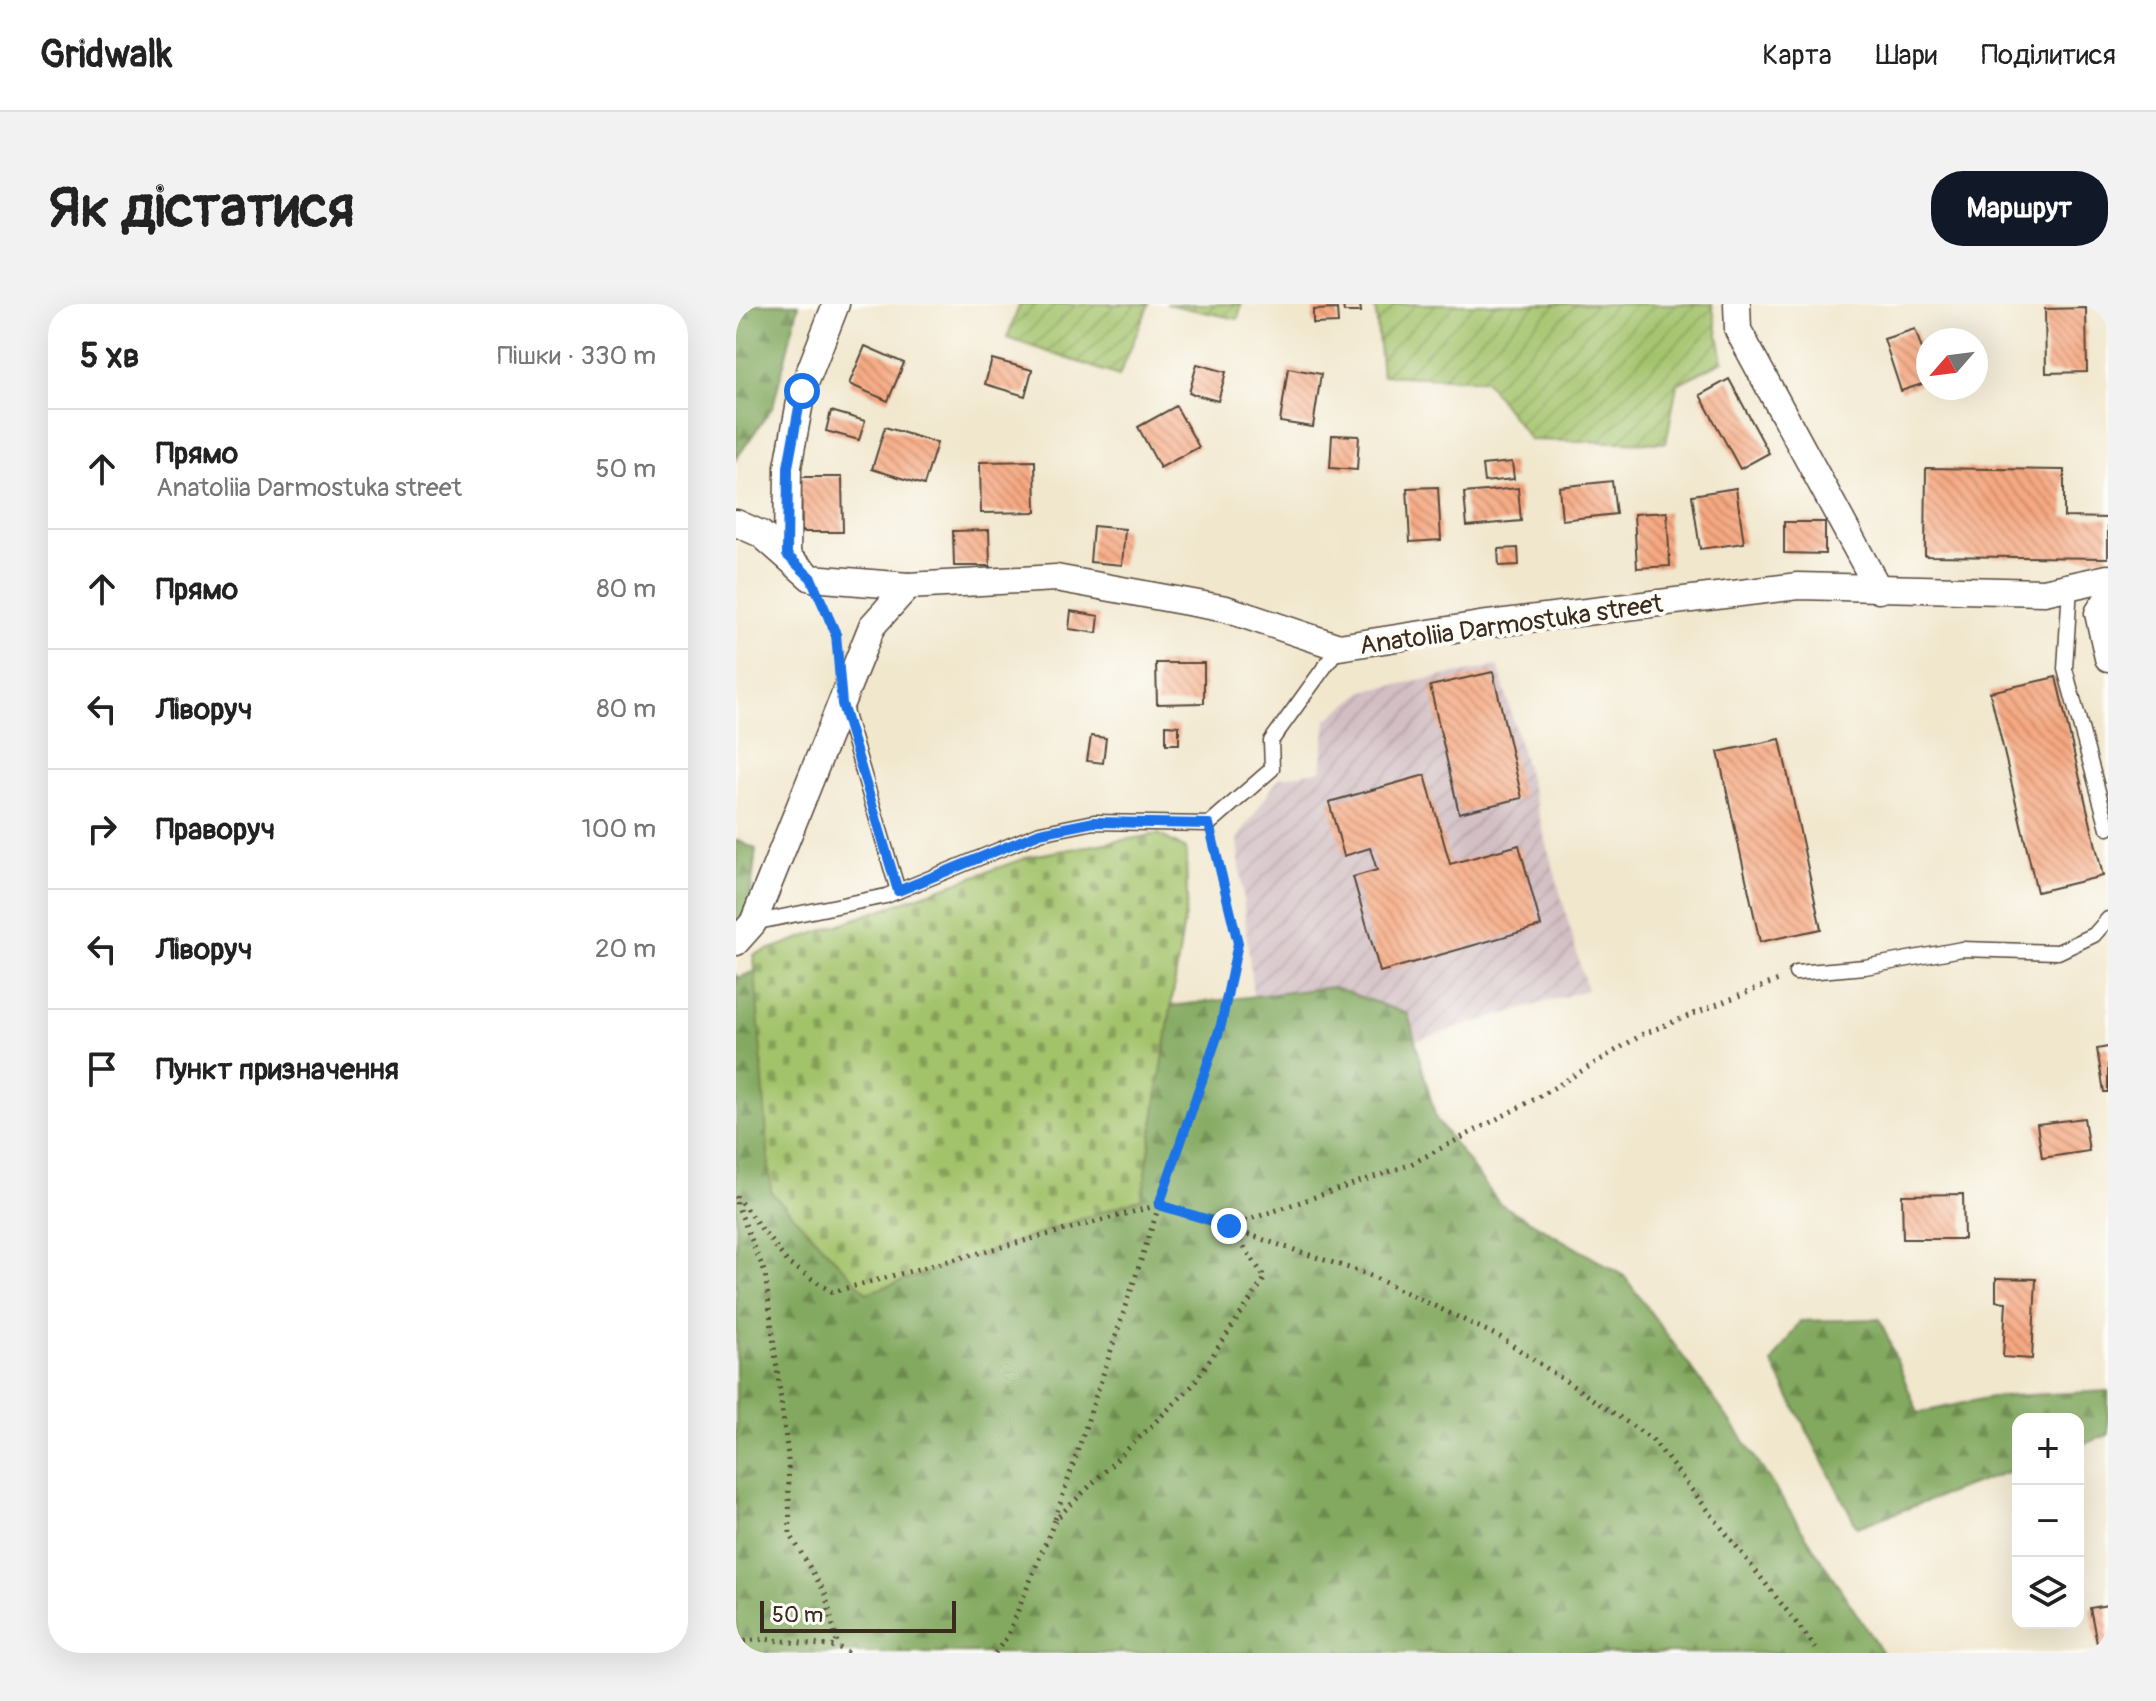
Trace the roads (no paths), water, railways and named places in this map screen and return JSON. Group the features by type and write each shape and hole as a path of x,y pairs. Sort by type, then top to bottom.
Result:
{"street":[{"path":"787,555 788,467 799,406 836,304"},
{"path":"1737,304 1738,330 1879,590"},
{"path":"736,512 787,555"},
{"path":"736,523 761,534"},
{"name":"Anatoliia Darmostuka street","path":"787,555 811,578 908,586 1056,578 1226,609 1339,647 1480,625 1798,586 2044,592 2108,578"},
{"path":"745,932 872,626 908,586"},
{"path":"2108,598 2098,613 2108,658"}],"lane":[{"path":"2070,586 2065,669 2108,828"},
{"path":"745,932 898,891 1040,833 1080,825 1209,824 1272,769 1271,741 1339,647"},
{"path":"842,704 898,891"},
{"path":"1796,973 1865,967 1962,949 2058,952 2094,935 2108,919"}]}
